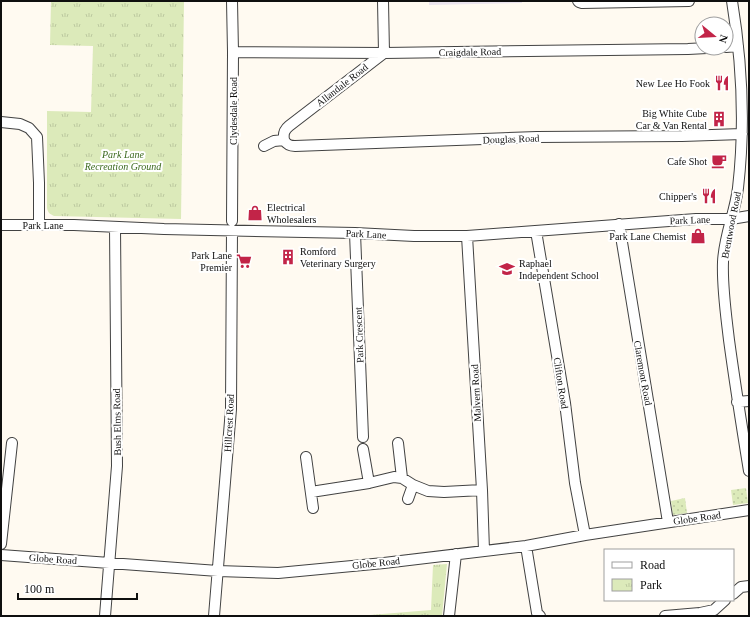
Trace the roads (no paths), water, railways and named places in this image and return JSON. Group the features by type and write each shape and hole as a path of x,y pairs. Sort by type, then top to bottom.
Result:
{"street":[{"name":"Clydesdale Road","path":"232,1 237,163 232,226"},
{"path":"383,1 384,53"},
{"path":"578,1 582,3 689,1"},
{"name":"Brentwood Road","path":"732,1 745,89 738,190 727,236 723,261 723,290 737,402 749,471"},
{"path":"734,46 738,46"},
{"name":"Craigdale Road","path":"233,52 384,53 694,49"},
{"name":"Allandale Road","path":"284,140 283,133 288,126 384,53"},
{"path":"1,122 20,124 29,128 37,137 39,225"},
{"name":"Douglas Road","path":"284,140 288,145 295,146 537,137 742,134"},
{"path":"264,146 274,141 284,140"},
{"name":"Park Lane","path":"1,225 115,227 232,226 414,236 467,236 696,219 731,219 749,216"},
{"name":"Claremont Road","path":"619,224 668,522"},
{"name":"Hillcrest Road","path":"214,616 231,409 232,226"},
{"name":"Bush Elms Road","path":"105,616 117,466 115,227"},
{"name":"Clifton Road","path":"536,231 565,403 575,483 585,535"},
{"name":"Park Crescent","path":"355,233 363,437"},
{"name":"Malvern Road","path":"467,236 482,490 484,551"},
{"path":"737,402 749,401"},
{"path":"1,544 4,500 12,443"},
{"path":"398,443 402,478"},
{"path":"363,449 369,484"},
{"path":"306,457 313,508"},
{"path":"311,492 369,484 394,477 402,478 413,485 428,491 444,492 482,490"},
{"path":"408,499 413,485"},
{"name":"Globe Road","path":"1,555 218,571 278,572 384,563 526,546 585,535 749,510"},
{"path":"526,546 537,613 540,616"},
{"path":"449,616 456,554"},
{"path":"734,593 741,587 749,586"},
{"path":"665,616 707,612 714,610 724,601"}],"place":[{"name":"New Lee Ho Fook","path":"722,83"},
{"name":"Big White Cube Car & Van Rental","path":"719,119"},
{"name":"Cafe Shot","path":"719,161"},
{"name":"Chipper's","path":"709,196"},
{"name":"Electrical Wholesalers","path":"255,213"},
{"name":"Park Lane Chemist","path":"698,236"},
{"name":"Romford Veterinary Surgery","path":"288,257"},
{"name":"Park Lane Premier","path":"244,261"},
{"name":"Raphael Independent School","path":"507,269"}],"park label":[{"name":"Park Lane Recreation Ground","path":"123,160"}]}
